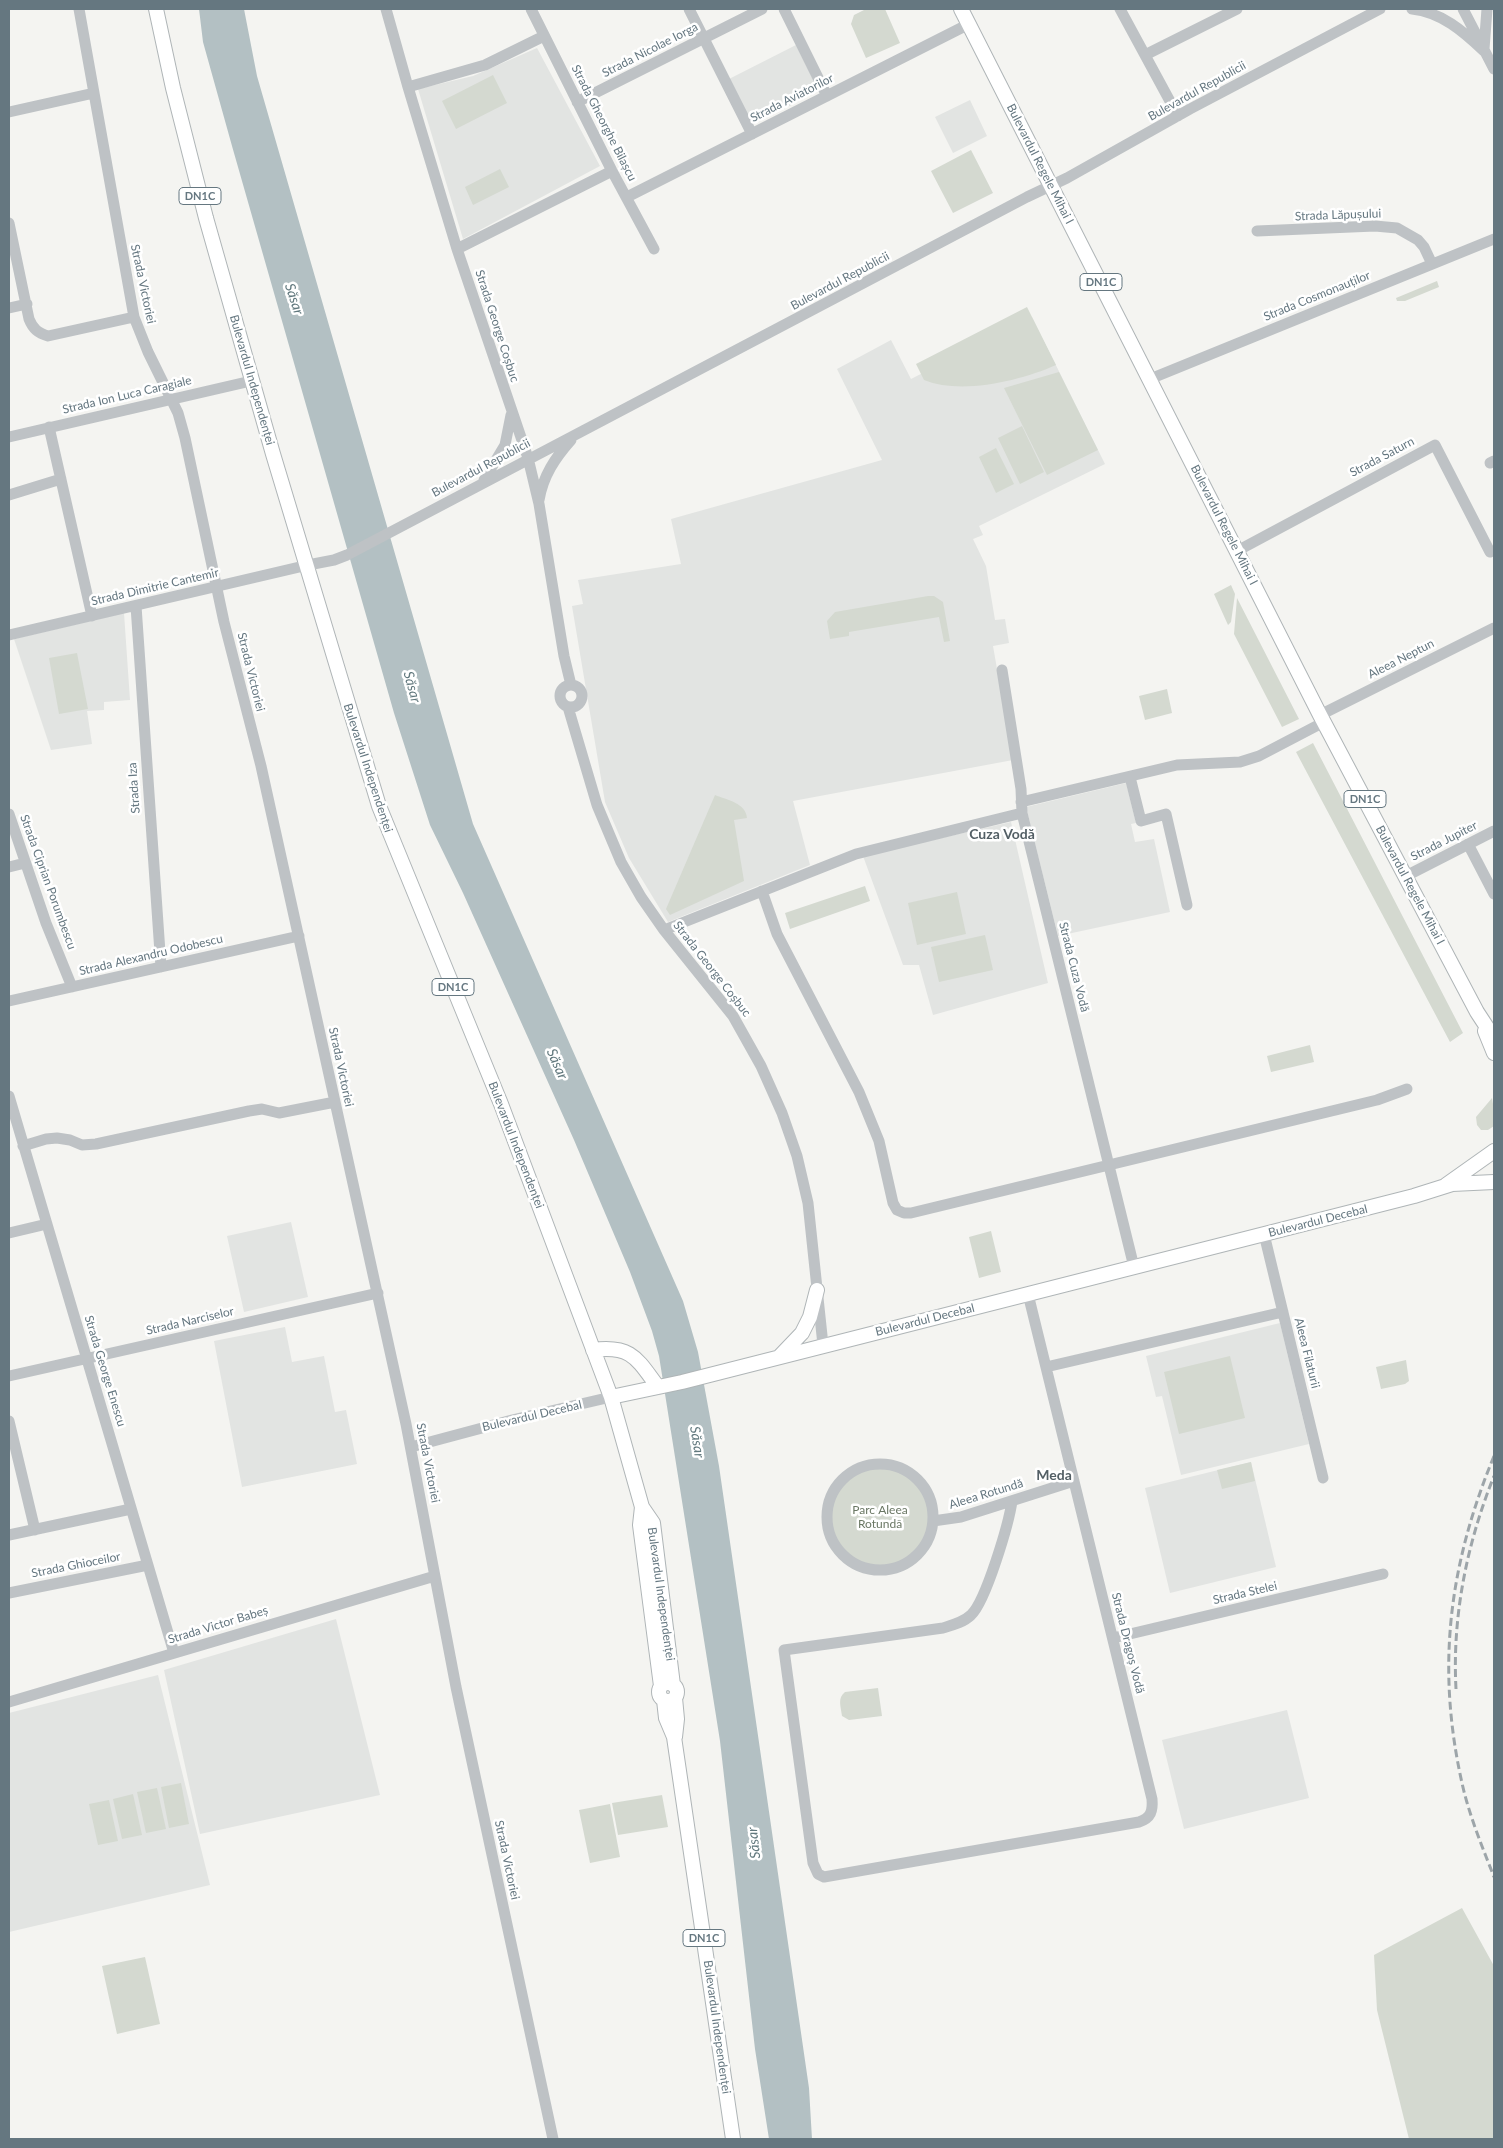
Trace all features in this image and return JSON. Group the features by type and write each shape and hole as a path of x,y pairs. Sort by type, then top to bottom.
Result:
{"main road":[{"name":"Bulevardul Independenței","path":"156,9 192,166 251,381 308,565 379,806 501,1104 611,1398 642,1507 653,1523 668,1692 666,1718 674,1738 733,2139"},
{"name":"Bulevardul Regele Mihai I","path":"961,9 1236,552 1477,1012 1494,1038"},
{"name":"DN1C","path":"1477,1012 1494,1053"},
{"path":"1490,1154 1494,1144"},
{"name":"Bulevardul Decebal","path":"1438,1190 1490,1154"},
{"name":"Bulevardul Decebal","path":"611,1398 1438,1190 1452,1184 1494,1182"},
{"path":"780,1356 802,1332 810,1317 817,1290"},
{"path":"593,1350 609,1348 632,1356 641,1363 658,1387"}],"street":[{"name":"Strada Victoriei","path":"79,9 134,317 148,352 172,399 185,438 224,622 261,766 411,1446 480,1802 553,2139"},
{"name":"Strada George Coșbuc","path":"386,9 457,249 511,413 528,458 539,504 564,656 567,686 560,698 562,703 571,706 581,700 581,693 577,687 567,686"},
{"path":"690,9 752,134"},
{"name":"Strada Nicolae Iorga","path":"577,102 762,9"},
{"path":"784,9 827,96"},
{"path":"1120,9 1178,116"},
{"path":"1145,55 1237,9"},
{"name":"Bulevardul Republicii","path":"308,565 334,560 483,481 575,436 1051,186 1380,9"},
{"path":"1412,9 1433,13 1447,21 1461,30 1484,51"},
{"path":"1463,9 1494,69"},
{"path":"1484,51 1486,9"},
{"name":"Strada Gheorghe Bilașcu","path":"536,10 544,36 612,171 628,196 654,249"},
{"name":"Strada Aviatorilor","path":"628,196 827,96 971,28"},
{"path":"408,87 485,65 544,36"},
{"path":"9,112 94,93"},
{"path":"457,249 612,171"},
{"path":"9,223 32,326 39,333 48,336 134,317"},
{"name":"Strada Lăpușului","path":"1257,231 1376,226 1397,228 1418,240 1424,247 1432,264"},
{"name":"Strada Cosmonauților","path":"1150,379 1494,239"},
{"path":"9,308 27,304"},
{"name":"Strada Ion Luca Caragiale","path":"9,437 251,381"},
{"path":"483,481 506,445 511,413"},
{"path":"49,427 92,616"},
{"path":"539,504 541,490 555,458 575,436"},
{"name":"Strada Saturn","path":"1236,552 1435,445 1490,552"},
{"path":"9,494 61,479"},
{"name":"Strada Dimitrie Cantemir","path":"9,635 308,565"},
{"name":"Strada Iza","path":"136,606 160,967"},
{"name":"Aleea Neptun","path":"664,930 833,862 880,846 1177,765 1224,763 1259,756 1322,718 1494,628"},
{"name":"Strada Cuza Vodă","path":"1002,670 1022,807 1134,1267"},
{"name":"Strada George Coșbuc","path":"571,706 590,786 612,844 630,880 664,930 733,1016 773,1091 791,1138 804,1186 810,1220 823,1345"},
{"path":"1130,777 1141,821 1166,814 1187,905"},
{"name":"Strada Ciprian Porumbescu","path":"9,814 24,863 72,987"},
{"name":"Strada Jupiter","path":"1406,876 1494,831"},
{"path":"1468,844 1494,894"},
{"path":"9,867 24,863"},
{"path":"762,891 776,934 859,1092 886,1163 893,1203 897,1210 904,1213 911,1213 1377,1100 1407,1089"},
{"name":"Strada Alexandru Odobescu","path":"9,1002 298,936"},
{"name":"Strada George Enescu","path":"9,1096 174,1653"},
{"path":"24,1146 46,1139 58,1138 82,1145 96,1144 249,1111 262,1109 279,1113 335,1102"},
{"path":"9,1233 47,1224"},
{"name":"Aleea Filaturii","path":"1264,1234 1324,1478"},
{"name":"Strada Narciselor","path":"9,1376 378,1293"},
{"name":"Strada Dragoș Vodă","path":"1012,1501 985,1593 972,1615 962,1622 943,1628 784,1650 813,1863 818,1874 830,1877 1139,1822 1146,1819 1150,1814 1152,1799 1028,1294"},
{"path":"1046,1367 1283,1312"},
{"name":"Bulevardul Decebal","path":"411,1446 512,1420 611,1398"},
{"path":"9,1421 35,1530"},
{"name":"Aleea Rotundă","path":"887,1464 904,1469 923,1485 931,1502 933,1521 926,1545 914,1558 891,1570 872,1570 856,1565 842,1554 832,1540 827,1514 834,1489 846,1476 861,1467 887,1464"},
{"name":"Aleea Rotundă","path":"933,1521 961,1518 1074,1482"},
{"path":"9,1535 131,1509"},
{"name":"Strada Ghioceilor","path":"9,1593 148,1564"},
{"name":"Strada Stelei","path":"1112,1638 1383,1574"},
{"name":"Strada Victor Babeș","path":"9,1702 435,1576"}],"shaded area":[{"path":"796,45 819,91 752,125 729,79"},
{"path":"537,48 600,166 463,239 418,89 473,76"},
{"path":"970,100 987,136 953,153 935,117"},
{"path":"1032,317 1105,464 979,526 983,535 973,539 986,566 995,620 1005,619 1009,643 993,646 1013,760 793,801 810,865 668,922 629,858 605,802 572,606 583,604 578,580 681,564 671,519 882,460 837,369 891,340 911,379"},
{"path":"124,613 130,700 104,702 104,710 87,711 92,744 51,750 14,639"},
{"path":"1126,783 1136,823 1131,824 1135,842 1154,839 1170,912 1058,936 1026,807"},
{"path":"1011,822 1048,983 933,1015 919,965 903,965 863,856"},
{"path":"291,1222 308,1297 244,1312 227,1236"},
{"path":"1280,1323 1309,1444 1181,1475 1162,1396 1156,1397 1146,1356"},
{"path":"285,1327 292,1362 324,1356 335,1412 346,1410 357,1464 242,1487 214,1341"},
{"path":"1251,1462 1276,1567 1170,1593 1145,1488"},
{"path":"336,1619 380,1795 200,1834 164,1670"},
{"path":"158,1675 210,1885 9,1932 9,1713"},
{"path":"1287,1710 1309,1798 1184,1829 1162,1740"}],"green space":[{"path":"866,9 885,9 900,43 866,58 851,24 854,15"},
{"path":"493,75 507,103 456,129 442,101"},
{"path":"971,150 993,193 953,213 931,171"},
{"path":"500,169 509,187 473,205 465,187"},
{"path":"1437,281 1439,287 1405,301 1397,301 1396,298"},
{"path":"1027,307 1056,365 1008,381 973,386 955,386 924,380 916,364"},
{"path":"1059,372 1098,450 1047,475 1004,388"},
{"path":"1022,426 1044,472 1020,484 998,438"},
{"path":"996,448 1014,484 996,493 979,457"},
{"path":"1231,585 1235,594 1231,622 1228,625 1214,594"},
{"path":"934,596 943,602 950,641 944,642 939,617 849,632 849,636 830,639 827,621 835,612"},
{"path":"1237,598 1299,719 1282,727 1234,634"},
{"path":"77,653 88,709 59,714 49,658"},
{"path":"1167,689 1172,713 1145,720 1139,696"},
{"path":"1313,743 1463,1033 1450,1042 1296,752"},
{"path":"715,795 740,805 746,813 747,818 734,820 744,881 670,915 666,909"},
{"path":"865,886 870,901 790,929 785,913"},
{"path":"957,892 966,934 917,945 908,903"},
{"path":"985,935 993,970 939,982 931,947"},
{"path":"1310,1045 1314,1062 1271,1072 1267,1056"},
{"path":"1492,1098 1494,1126 1488,1130 1481,1130 1477,1125 1476,1117"},
{"path":"991,1231 1001,1272 979,1278 969,1237"},
{"path":"1230,1356 1245,1418 1179,1434 1164,1372"},
{"path":"1406,1360 1409,1381 1405,1384 1381,1389 1376,1367"},
{"path":"1251,1462 1255,1481 1222,1489 1217,1470"},
{"name":"Parc Aleea Rotundă","path":"880,1466 899,1470 916,1481 927,1498 931,1517 927,1536 916,1553 899,1564 880,1568 861,1564 844,1553 833,1536 829,1517 833,1498 844,1481 861,1470"},
{"path":"878,1688 882,1716 849,1720 842,1716 840,1700 845,1692"},
{"path":"181,1783 189,1824 169,1828 161,1787"},
{"path":"157,1788 166,1829 146,1833 137,1792"},
{"path":"133,1794 142,1835 122,1839 113,1799"},
{"path":"662,1795 668,1827 618,1835 612,1803"},
{"path":"109,1800 118,1841 98,1845 89,1804"},
{"path":"610,1804 620,1857 590,1863 579,1810"},
{"path":"1462,1908 1494,1966 1494,2139 1409,2139 1377,2010 1374,1955"},
{"path":"145,1957 160,2024 117,2034 102,1966"}],"water":[{"name":"Săsar","path":"199,9 244,9 257,76 473,824 683,1301 698,1352 719,1466 809,2088 812,2139 769,2139 755,2049 720,1741 659,1356 652,1331 630,1272 574,1140 463,893 430,825 394,713 232,146 203,42"}],"railway":[{"path":"1494,1456 1466,1537 1457,1577 1451,1617 1449,1657 1454,1740 1462,1783 1472,1819 1494,1877"},
{"path":"1456,1689 1456,1634 1463,1580 1476,1527 1494,1476"}],"district":[{"name":"Cuza Vodă","path":"1002,834"},
{"name":"Meda","path":"1054,1475"}]}
